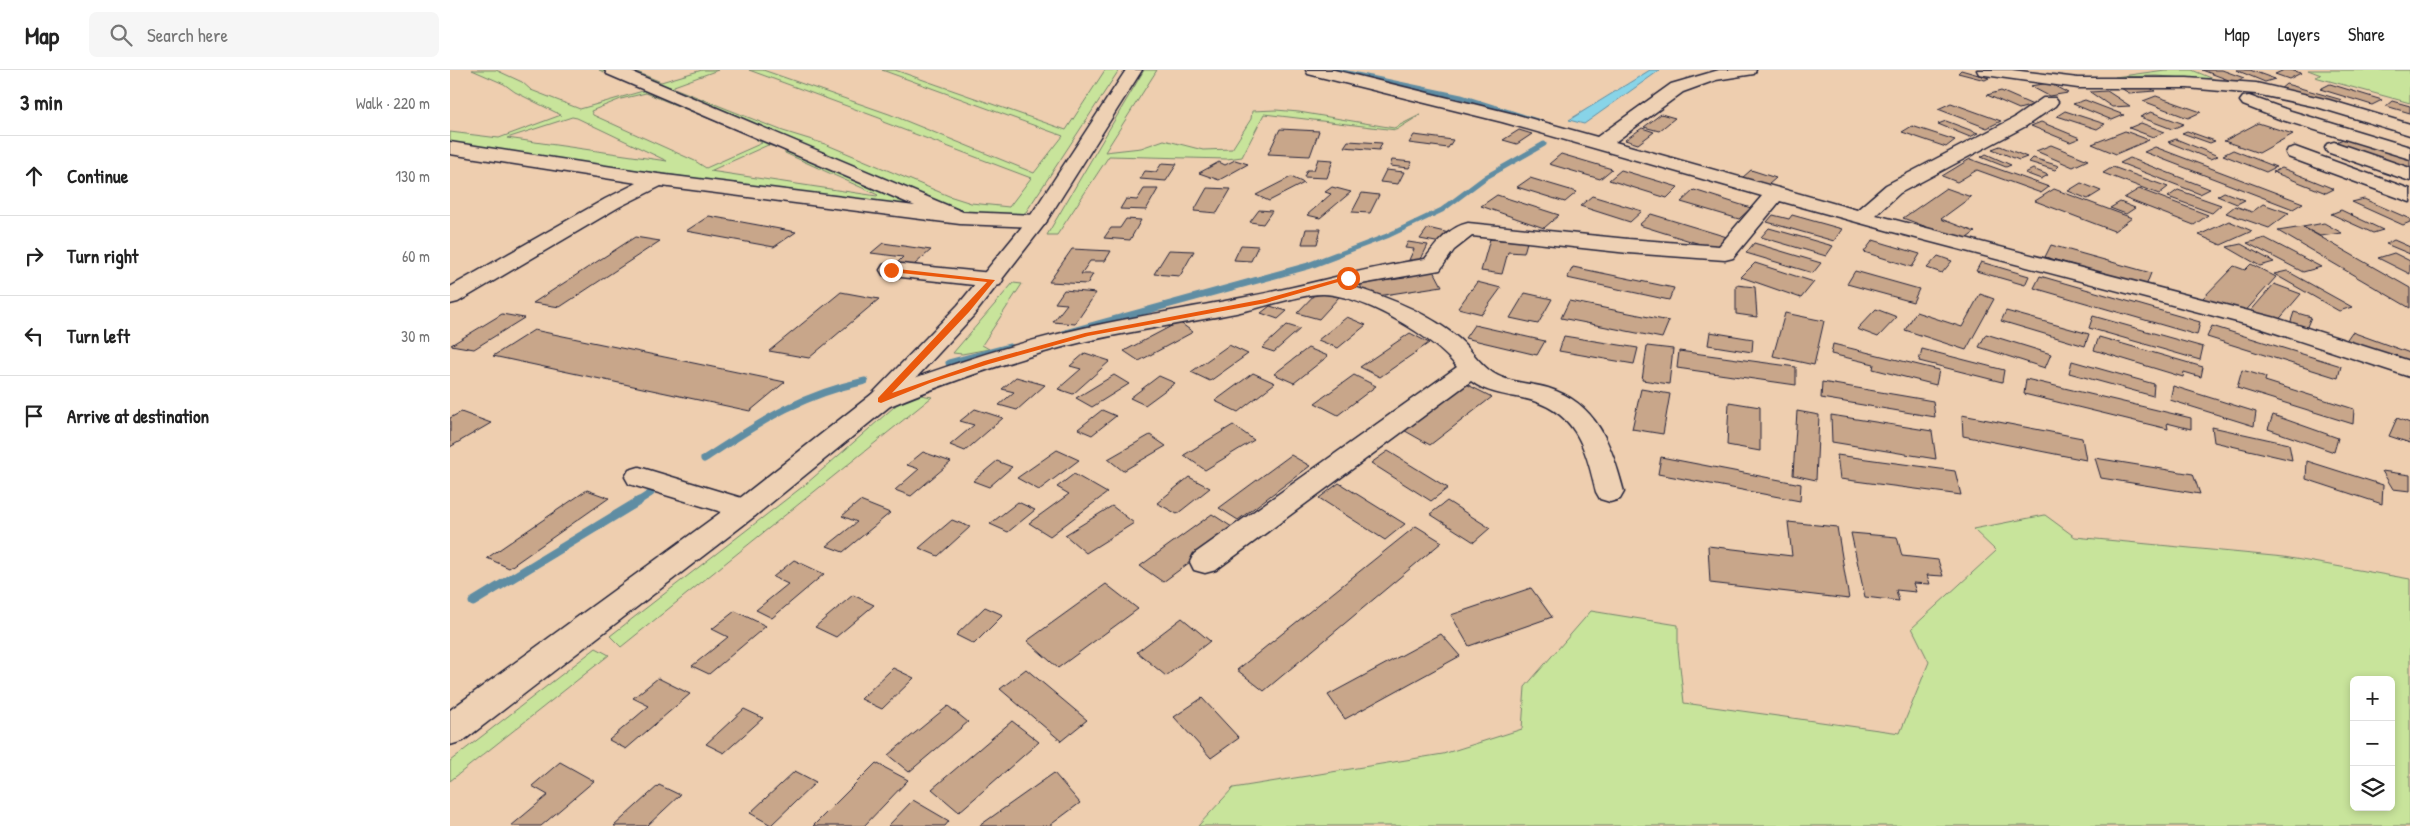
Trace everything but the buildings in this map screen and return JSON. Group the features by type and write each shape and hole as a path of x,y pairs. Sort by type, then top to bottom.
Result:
{"street":[{"path":"613,70 960,218"},
{"path":"450,730 745,509 881,400 966,310 1037,222 1134,70"},
{"path":"1314,70 1447,102 1861,216 2268,323 2410,369"},
{"path":"1600,144 1677,88 1713,76 1748,70"},
{"path":"1985,70 2034,79 2085,83 2161,82 2236,86 2291,97 2410,130"},
{"path":"2034,79 2073,70"},
{"path":"2206,84 2286,115 2410,153"},
{"path":"1861,216 1893,190 2020,122 2049,102"},
{"path":"2338,131 2295,153 2410,196"},
{"path":"2317,142 2410,175"},
{"path":"450,148 658,180 960,218 1037,222"},
{"path":"450,297 612,203 658,180"},
{"path":"881,400 927,381 986,362 1088,334 1266,300 1348,278 1432,265 1446,245 1468,229 1628,246 1725,253 1776,192"},
{"path":"891,270 965,279 992,280"},
{"path":"1323,286 1385,306 1434,331 1454,347 1472,368 1486,380 1541,395 1564,404 1578,416 1595,437 1610,492"},
{"path":"1205,562 1472,368"},
{"path":"639,478 745,509"}],"green space":[{"path":"472,70 496,70 522,82 531,90 580,109 643,91 638,86 599,70 607,70 912,204 904,206 872,203 450,144 450,132 499,138 561,115 515,92 504,84","holes":["646,93 749,135 762,143 706,168 695,161 593,115 591,111 621,99","572,117 667,161 507,138","768,145 785,150 785,153 878,195 710,171"]},
{"path":"621,70 632,70 661,82 702,70 718,70 674,86 674,88 783,131 825,144 949,196 971,203 1009,207 1031,178 883,122 882,119 749,70 763,70 889,114 1034,173 1063,136 882,70 895,70 1066,130 1105,70 1119,70 1026,212 1021,215 970,215"},
{"path":"1144,70 1157,70 1105,152 1141,148 1164,140 1203,150 1232,149 1251,119 1252,111 1276,110 1299,112 1394,128 1420,115 1396,130 1264,114 1242,157 1227,159 1109,156 1057,235 1047,235"},
{"path":"2165,70 2192,70 2216,80 2156,76 2115,77"},
{"path":"2308,70 2410,70 2410,103 2315,77 2321,75"},
{"path":"1013,283 1022,284 982,345 989,349 962,354 953,353"},
{"path":"910,393 932,397 621,647 610,636 806,484"},
{"path":"2045,515 2075,537 2284,557 2410,579 2410,826 1198,826 1233,788 1443,754 1522,729 1525,687 1591,611 1678,625 1678,648 1684,703 1900,733 1929,662 1912,628 1996,551 1973,529"},
{"path":"596,648 609,655 450,781 450,761"}],"water":[{"path":"1650,70 1660,70 1584,124 1569,120"}],"waterway":[{"path":"1333,70 1461,97 1540,122"},
{"path":"1334,256 1387,236 1442,210 1486,177 1544,144"},
{"path":"1065,333 1308,266 1337,255"},
{"path":"949,363 1010,347"},
{"path":"704,459 780,412 819,394 865,381"},
{"path":"637,502 651,493"},
{"path":"473,602 639,501"}],"route":[{"path":"891,270 965,279 992,280 881,400 927,381 986,362 1088,334 1266,300 1348,278"}]}
